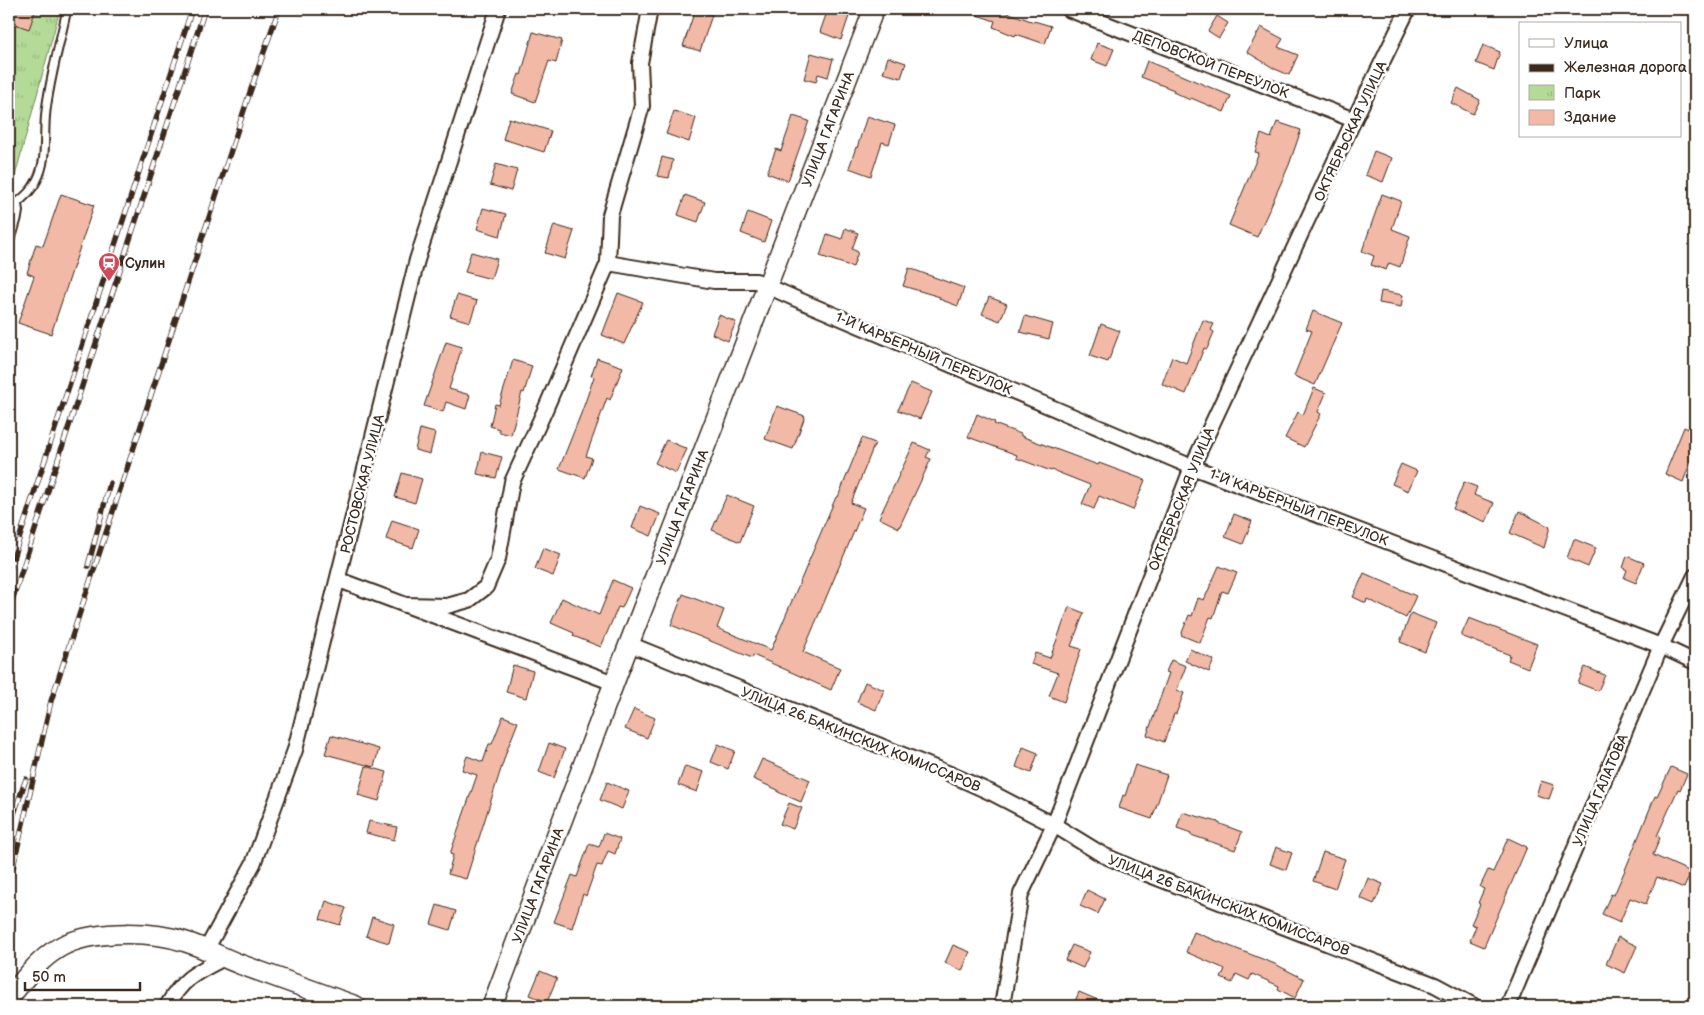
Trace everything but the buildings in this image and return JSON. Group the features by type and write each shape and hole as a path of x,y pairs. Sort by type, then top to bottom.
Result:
{"main road":[{"name":"УЛИЦА ГАГАРИНА","path":"492,1006 614,683 874,9"},
{"path":"9,998 49,954 66,944 110,935 149,935 174,938 356,1006"}],"street":[{"name":"РОСТОВСКАЯ УЛИЦА","path":"206,950 253,864 295,750 339,580 417,260 498,9"},
{"path":"405,604 447,606 469,600 486,587 498,559 512,482 608,263 610,215 642,106 640,64 650,9"},
{"name":"ДЕПОВСКОЙ ПЕРЕУЛОК","path":"1068,9 1354,120"},
{"name":"ОКТЯБРЬСКАЯ УЛИЦА","path":"1002,1006 1021,894 1054,825 1192,467 1408,9"},
{"path":"9,234 15,211 11,204"},
{"name":"1-Й КАРЬЕРНЫЙ ПЕРЕУЛОК","path":"608,263 714,281 756,281 1192,467 1661,646 1695,662"},
{"name":"УЛИЦА ГАЛАТОВА","path":"1508,1006 1661,646 1695,576"},
{"path":"339,580 614,683"},
{"name":"УЛИЦА 26 БАКИНСКИХ КОМИССАРОВ","path":"629,644 950,774 1054,825 1103,855 1142,872 1435,985 1474,1006"},
{"path":"167,1006 180,985 198,971 224,958"}],"lane":[{"path":"11,204 26,196 33,188 43,162 46,113 68,9"}],"green space":[{"path":"9,9 60,9 15,176 9,174"}],"railway":[{"path":"9,570 192,9"},
{"path":"9,610 205,9"},
{"path":"9,885 51,701 250,92 279,9"},
{"path":"88,566 110,483"},
{"path":"9,828 26,779"}],"place":[{"name":"Сулин","path":"109,282"}]}
